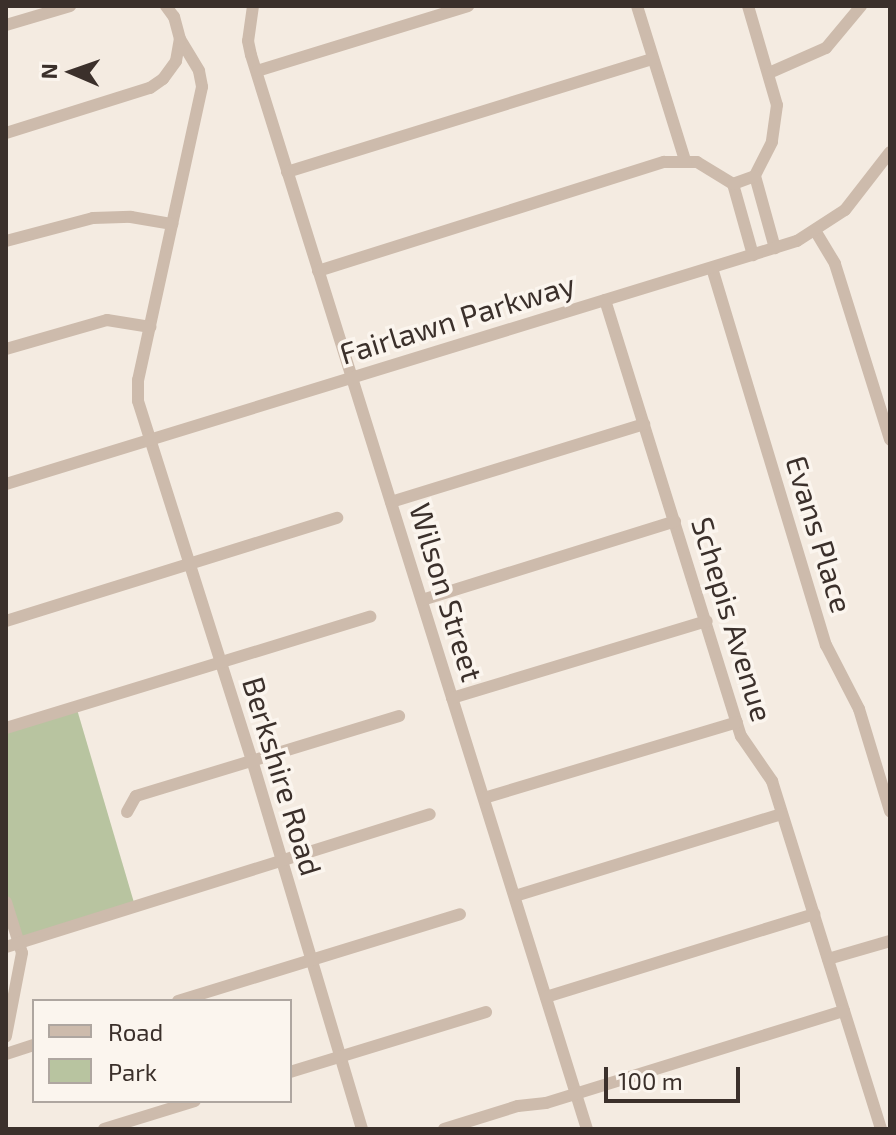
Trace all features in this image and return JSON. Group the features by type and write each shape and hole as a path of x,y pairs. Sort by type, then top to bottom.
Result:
{"street":[{"path":"6,25 70,6"},
{"name":"Berkshire Road","path":"166,6 174,17 180,39 199,71 202,87 137,390 149,439 252,760 362,1129"},
{"name":"Wilson Street","path":"253,6 248,41 587,1129"},
{"path":"257,71 468,6"},
{"path":"637,6 685,160"},
{"path":"748,6 769,73 777,122 772,142 755,176 775,248"},
{"path":"769,73 826,48 850,23 861,6"},
{"path":"6,133 154,86 176,61 180,39"},
{"path":"287,172 653,59"},
{"name":"Fairlawn Parkway","path":"6,484 775,248 816,232 845,210 890,152"},
{"path":"318,271 664,162 685,160 697,162 733,184 753,255"},
{"path":"733,184 755,176"},
{"path":"6,241 93,218 131,217 172,224"},
{"path":"816,232 835,264 890,440"},
{"name":"Evans Place","path":"712,268 826,645 859,709 890,811"},
{"name":"Schepis Avenue","path":"605,300 737,722 748,749 772,781 881,1129"},
{"path":"6,349 107,320 150,327"},
{"path":"391,502 644,424"},
{"path":"6,621 337,518"},
{"path":"422,600 675,521"},
{"path":"6,728 370,617"},
{"path":"452,698 707,621"},
{"path":"127,812 136,796 399,716"},
{"path":"484,798 737,722"},
{"path":"12,945 430,814"},
{"path":"515,896 782,814"},
{"path":"6,902 12,945 22,953 6,1036"},
{"path":"184,999 460,914"},
{"path":"546,997 814,914"},
{"path":"828,959 890,941"},
{"path":"444,1129 470,1125 518,1106 576,1093 844,1011"},
{"path":"292,1071 486,1012"},
{"path":"6,1054 32,1046"},
{"path":"104,1129 188,1103"}],"green space":[{"path":"76,706 135,906 19,943 6,902 6,728"}]}
